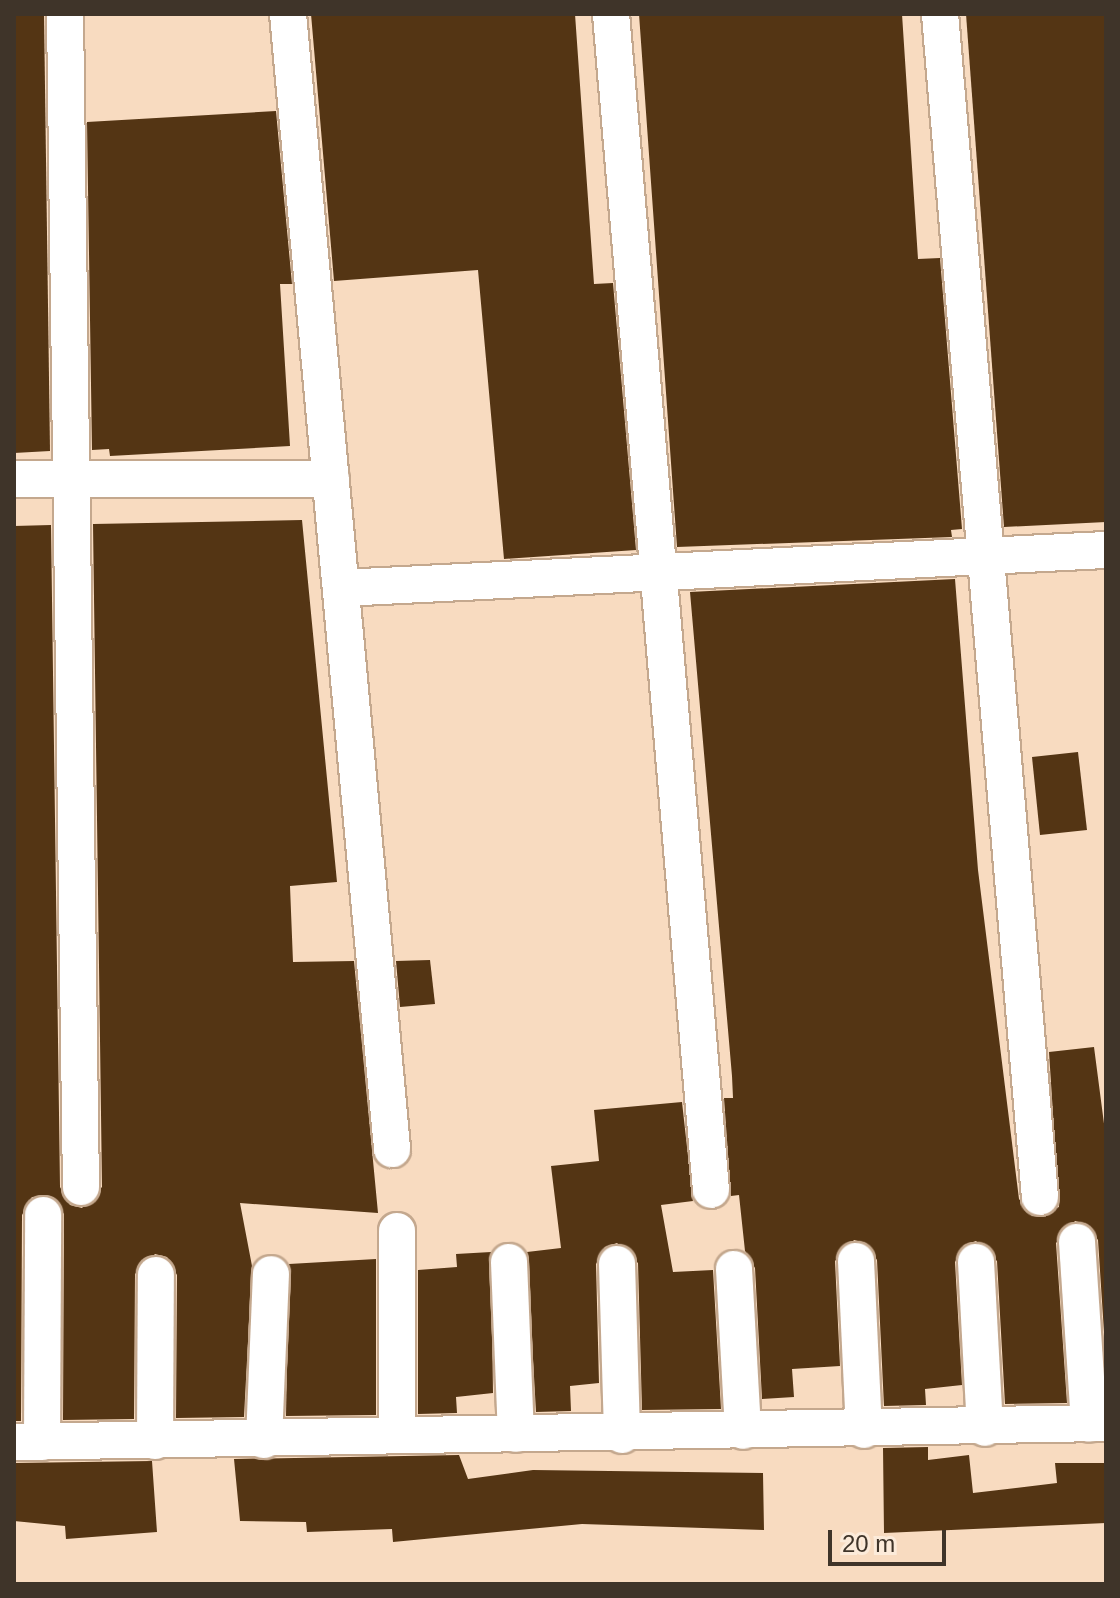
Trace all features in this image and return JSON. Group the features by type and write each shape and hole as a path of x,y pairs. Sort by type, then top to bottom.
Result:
{"street":[{"path":"65,14 81,1187"},
{"path":"288,14 392,1149"},
{"path":"611,14 655,572 711,1190"},
{"path":"940,14 983,555 1040,1197"},
{"path":"14,479 331,479"},
{"path":"342,588 1106,550"},
{"path":"43,1215 28,1442 264,1440 397,1431 622,1435 1098,1423 1077,1242"},
{"path":"397,1231 397,1431"},
{"path":"856,1261 864,1430"},
{"path":"509,1262 516,1434"},
{"path":"976,1262 985,1428"},
{"path":"617,1264 622,1435"},
{"path":"734,1269 743,1431"},
{"path":"264,1440 271,1274"},
{"path":"155,1441 156,1275"}],"building":[{"path":"14,14 44,14 50,451 14,453"},
{"path":"311,14 575,14 594,284 613,283 636,550 504,559 478,270 334,281"},
{"path":"639,14 902,14 918,259 940,258 962,529 951,530 952,537 677,547"},
{"path":"966,14 1106,14 1106,522 1004,527"},
{"path":"276,111 292,284 280,284 290,446 110,456 109,449 92,450 87,122"},
{"path":"302,520 337,882 290,886 293,962 354,961 378,1213 240,1203 252,1266 244,1417 176,1418 177,1275 167,1257 155,1254 135,1274 134,1419 63,1420 64,1214 53,1197 32,1197 22,1215 21,1421 14,1421 14,526 51,525 60,1187 70,1205 82,1208 102,1187 93,524"},
{"path":"955,579 978,870 1019,1199 1032,1216 1059,1207 1049,1052 1094,1047 1106,1139 1106,1363 1098,1240 1087,1224 1075,1221 1056,1243 1067,1403 1005,1404 997,1261 976,1241 964,1245 955,1262 962,1385 925,1389 926,1405 884,1406 877,1260 866,1243 854,1240 835,1261 840,1366 792,1369 794,1397 762,1399 755,1268 745,1251 739,1195 731,1196 724,1098 733,1098 732,1076 690,592"},
{"path":"1078,752 1087,830 1040,835 1032,757"},
{"path":"430,960 435,1004 400,1007 396,961"},
{"path":"682,1102 693,1201 661,1205 673,1272 713,1270 721,1409 642,1410 638,1263 617,1243 605,1247 596,1264 599,1383 570,1386 571,1411 536,1412 527,1252 561,1248 551,1166 599,1161 594,1110"},
{"path":"491,1252 493,1393 456,1397 457,1413 418,1414 418,1270 457,1267 456,1254"},
{"path":"376,1259 376,1415 286,1416 289,1264"},
{"path":"928,1447 928,1460 969,1455 973,1493 1057,1483 1055,1463 1106,1463 1106,1523 884,1533 883,1448"},
{"path":"459,1455 468,1479 533,1470 763,1473 764,1530 582,1524 393,1542 392,1529 307,1532 306,1522 240,1521 234,1459"},
{"path":"152,1461 157,1532 66,1539 65,1526 14,1521 14,1463"}]}
